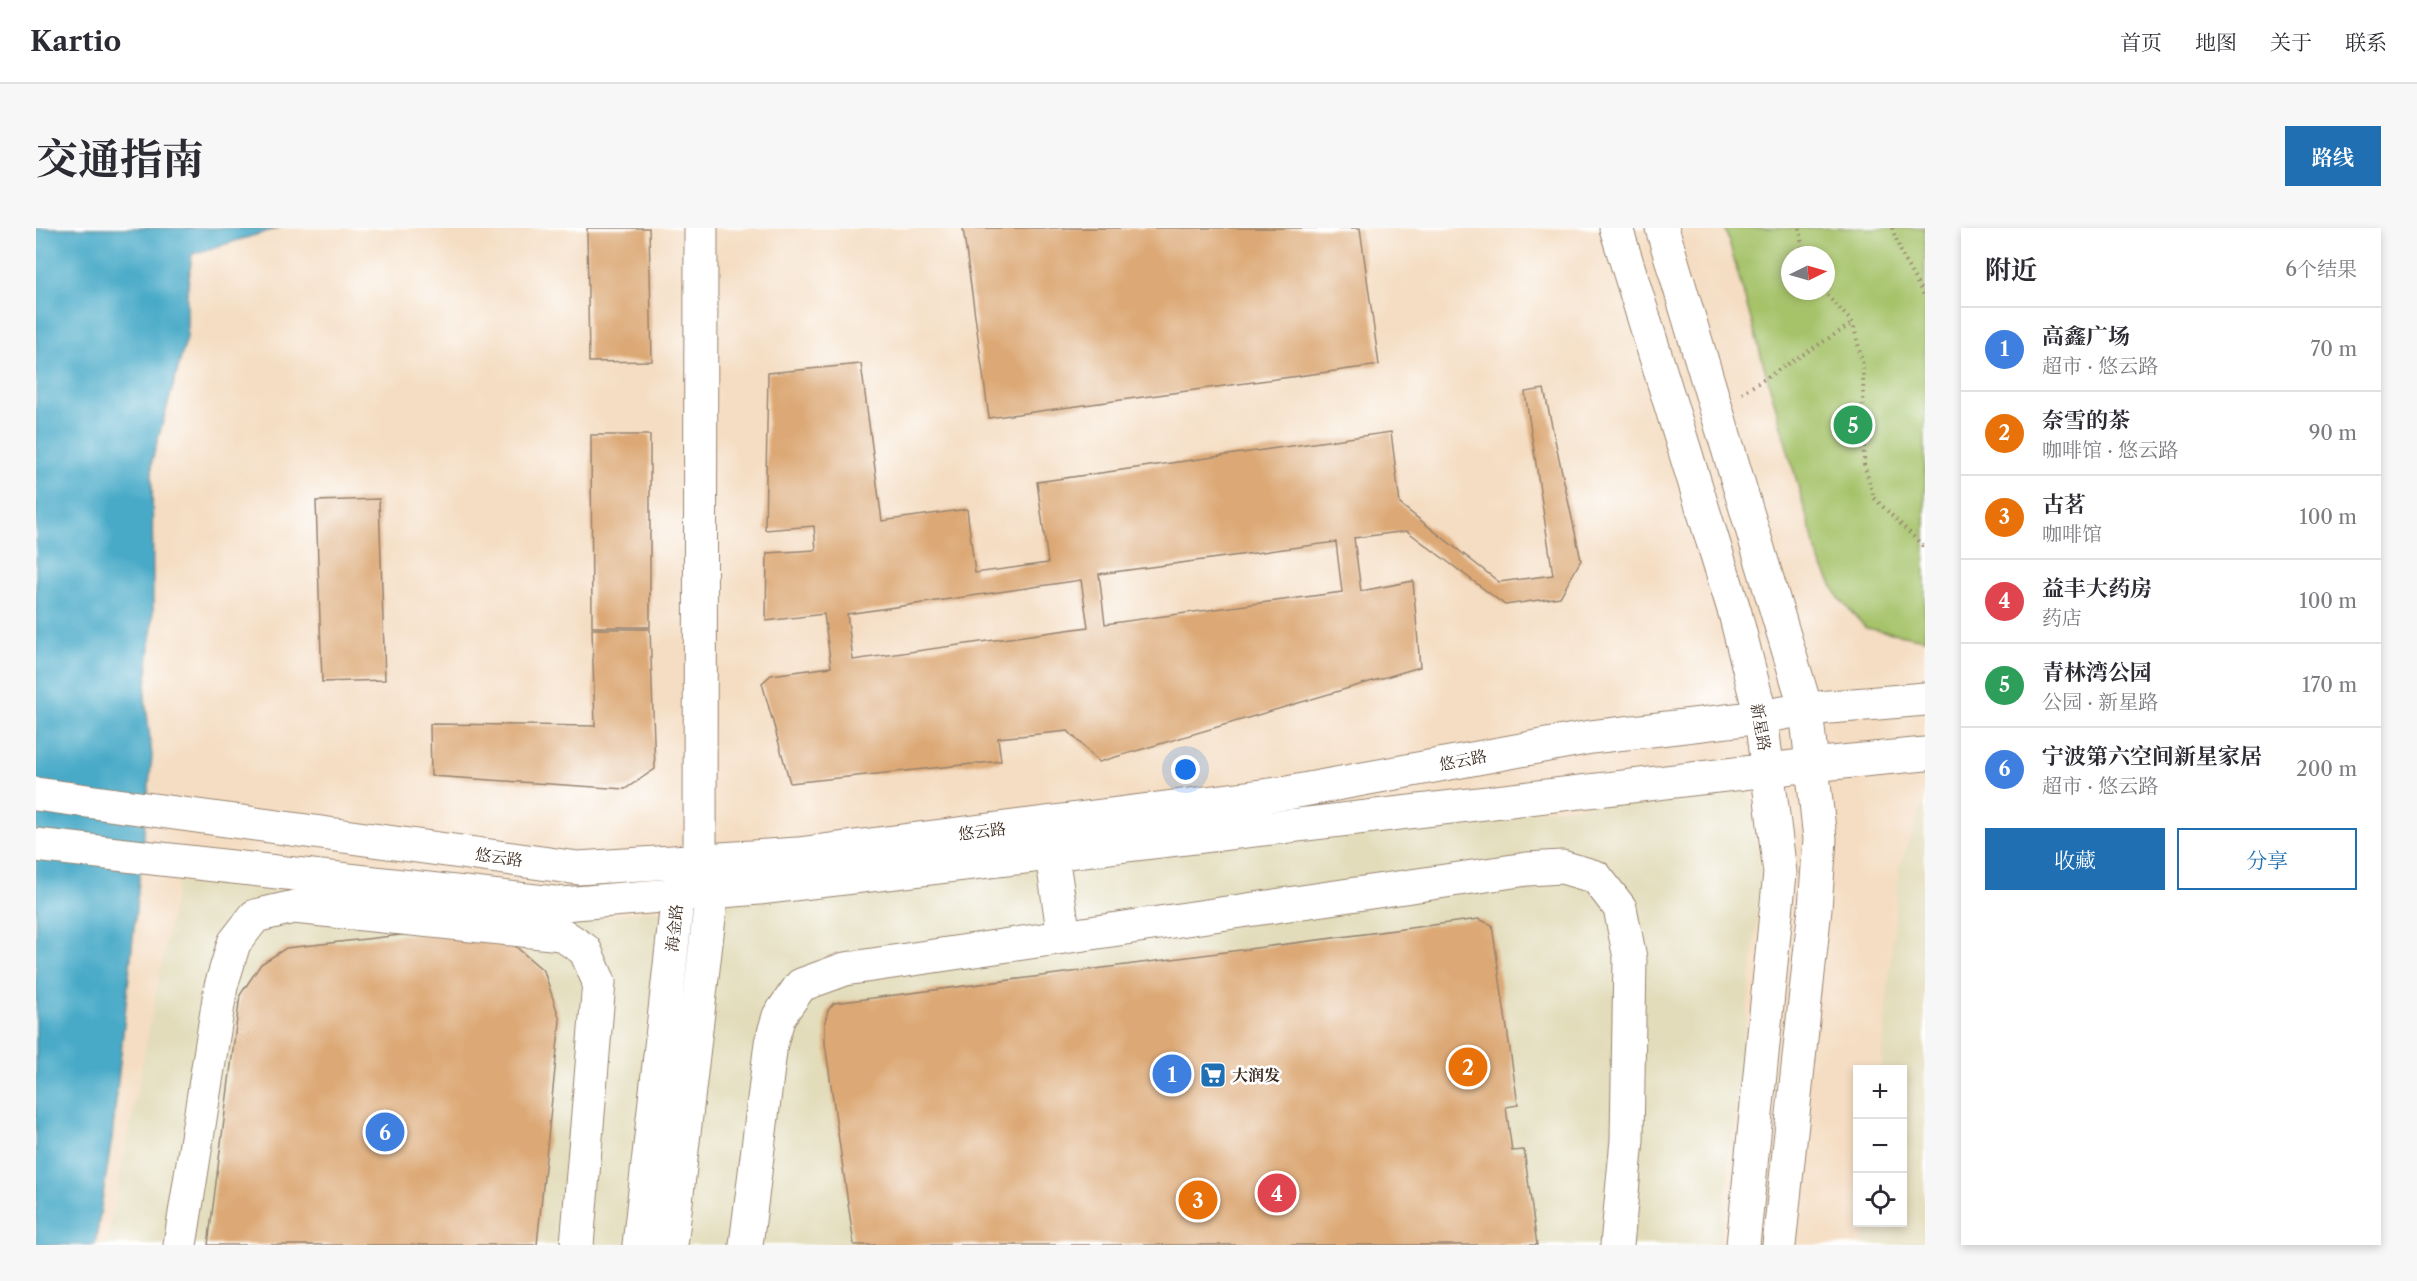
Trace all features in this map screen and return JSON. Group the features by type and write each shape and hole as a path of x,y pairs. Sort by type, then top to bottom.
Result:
{"street":[{"path":"700,860 701,228"},
{"name":"新星路","path":"1616,228 1735,613 1761,717 1768,771 1780,873 1743,1245"},
{"path":"1662,228 1806,709 1820,839 1815,908 1779,1245"},
{"name":"悠云路","path":"36,794 578,868 798,854 1287,793 1591,736 1761,717 1806,709 1925,699"},
{"name":"悠云路","path":"36,845 563,904 759,888 1811,765 1925,754"},
{"path":"1052,855 1064,937"},
{"name":"海金路","path":"671,1245 712,891 700,860"},
{"name":"海金路","path":"639,1245 678,893 700,860"},
{"path":"746,1245 771,1043 779,1016 801,985 845,969 1527,870 1562,867 1596,878 1620,908 1630,958 1627,1140 1617,1245"},
{"path":"180,1245 220,986 234,943 255,916 294,907 561,934 585,950 599,982 577,1245"}],"path":[{"path":"1800,228 1802,246"},
{"path":"1892,228 1904,260 1925,297"},
{"path":"1831,300 1853,323 1863,365 1864,464 1874,498 1922,544 1925,544"},
{"path":"1716,409 1853,323"}],"shaded area":[{"path":"1748,787 1762,876 1720,1245 107,1245 178,881 572,920"},
{"path":"1925,798 1925,1245 1865,1245 1867,1227 1907,1227 1907,1065 1881,1065 1899,868"}],"green space":[{"path":"1725,228 1925,228 1925,639 1866,628 1839,598 1819,560"}],"water":[{"path":"36,228 279,228 192,254 187,294 187,337 152,460 153,615 145,697 152,756 112,1138 95,1245 36,1245"}],"building":[{"path":"587,228 649,228 652,361 589,362"},
{"path":"963,228 1360,228 1379,365 989,418"},
{"path":"861,364 882,521 967,509 975,573 1048,563 1037,482 1391,432 1400,504 1499,582 1553,575 1525,392 1544,389 1581,560 1560,597 1505,605 1407,531 1354,538 1361,591 1413,581 1420,667 1099,762 1068,731 998,738 1001,761 790,783 762,683 771,675 831,667 824,614 766,621 767,553 816,550 814,526 765,530 768,373","holes":["1336,542 1342,592 1105,624 1099,574","1081,580 1088,627 853,660 847,614"]},
{"path":"591,435 650,435 650,627 592,627"},
{"path":"379,499 385,680 322,682 316,501"},
{"path":"592,629 650,629 655,769 625,789 431,776 430,724 595,726"},
{"path":"1479,919 1492,925 1518,1105 1506,1107 1512,1151 1524,1150 1537,1245 854,1245 825,1043 825,1022 828,1010 834,1003"},
{"path":"410,934 508,940 544,971 560,1020 537,1245 208,1245 240,995 261,964 286,948"}],"place":[{"name":"青林湾公园","path":"1853,425"},
{"name":"奈雪的茶","path":"1468,1067"},
{"name":"高鑫广场","path":"1172,1074"},
{"name":"大润发","path":"1213,1075"},
{"name":"宁波第六空间新星家居","path":"385,1132"},
{"name":"益丰大药房","path":"1277,1193"},
{"name":"古茗","path":"1198,1200"}]}
